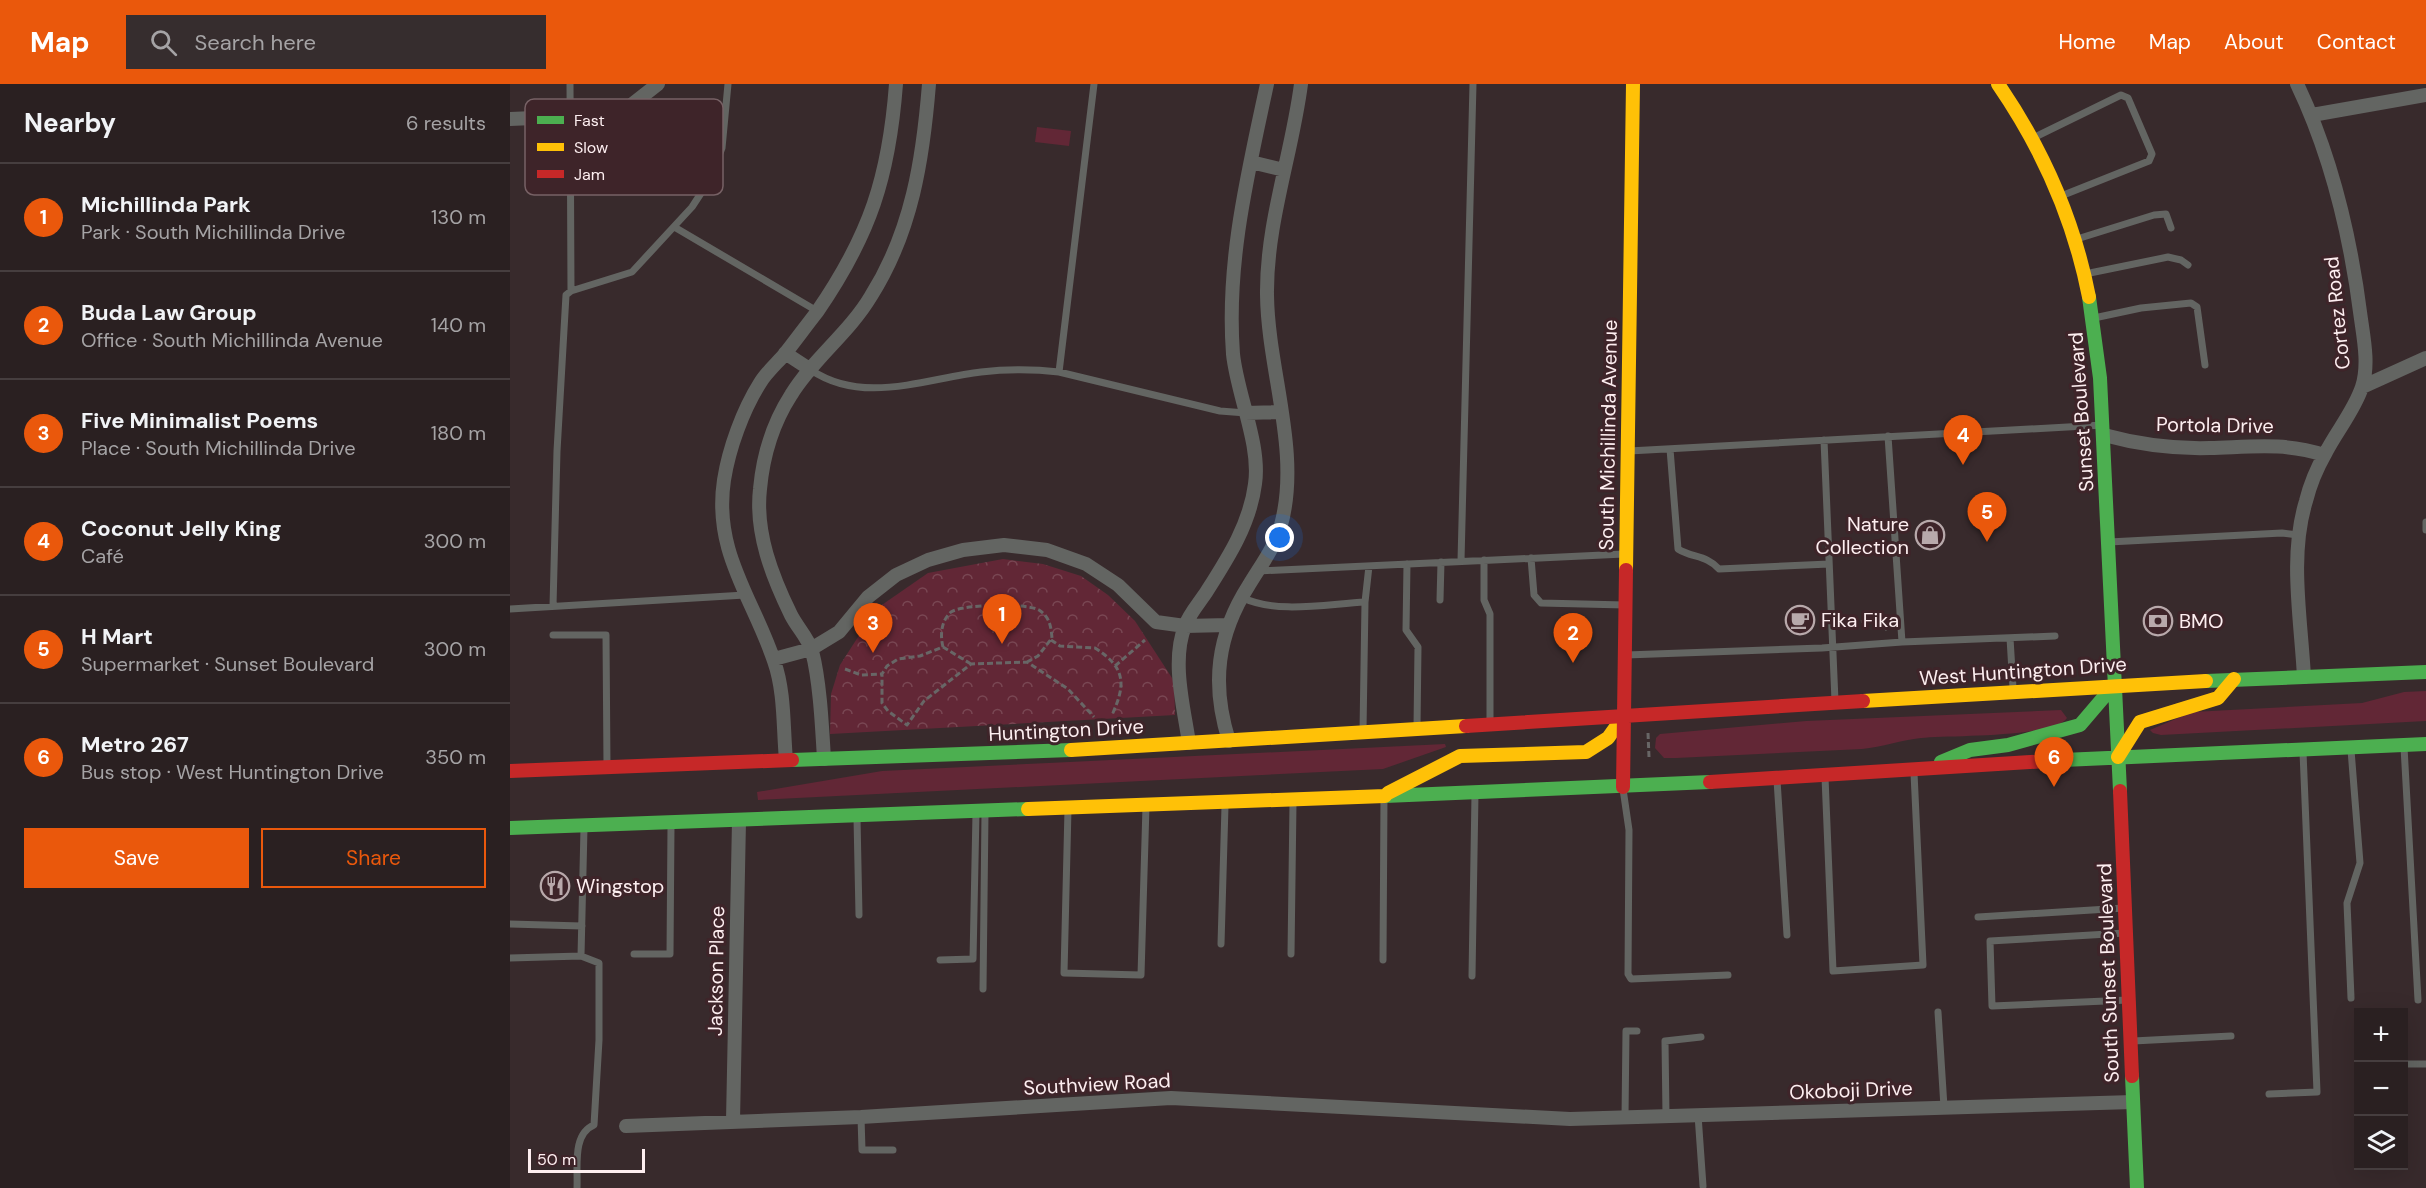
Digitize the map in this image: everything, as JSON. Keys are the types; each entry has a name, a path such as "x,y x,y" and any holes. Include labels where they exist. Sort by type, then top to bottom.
{"main road":[{"name":"South Michillinda Avenue","path":"1623,786 1633,84"},
{"name":"Sunset Boulevard","path":"1998,84 2032,139 2059,197 2085,274 2094,318 2104,430 2118,757"},
{"name":"West Huntington Drive","path":"1623,717 2115,684 2426,672"},
{"path":"2118,757 2140,722 2218,698 2234,680"},
{"path":"1920,769 1970,750 2008,745 2080,725 2115,684"},
{"path":"1384,794 1460,756 1586,752 1607,742 1623,717"},
{"name":"Huntington Drive","path":"510,771 1189,743 1623,717"},
{"path":"510,828 1623,786 2118,757 2426,744"},
{"name":"South Sunset Boulevard","path":"2118,757 2137,1188"}],"street":[{"path":"639,99 658,84"},
{"path":"786,760 782,702 774,659 731,564 724,535 724,481 737,434 760,382 817,311 871,217 885,170 896,84"},
{"path":"824,759 811,649 771,569 759,528 760,490 774,427 792,394 870,297 892,258 907,220 918,179 929,84"},
{"path":"1189,743 1179,658 1185,626 1233,550 1245,523 1256,483 1246,413 1233,356 1232,302 1238,223 1267,84"},
{"path":"1229,741 1220,711 1218,689 1220,657 1228,625 1280,529 1288,500 1289,469 1272,360 1267,292 1270,255 1301,84"},
{"name":"Cortez Road","path":"2297,84 2312,115 2342,215 2354,271 2365,364 2362,387 2324,455 2306,500 2298,535 2297,560 2304,676"},
{"path":"2312,115 2426,95"},
{"path":"510,119 525,119"},
{"path":"1251,162 1284,170"},
{"path":"785,353 811,370"},
{"path":"2362,387 2426,358"},
{"path":"1246,413 1280,412"},
{"name":"Portola Drive","path":"2104,430 2128,441 2208,448 2279,445 2324,455"},
{"path":"774,659 811,649 839,632 868,597 896,575 928,560 963,550 1004,545 1047,550 1086,564 1118,585 1156,622 1185,626 1228,625"},
{"name":"Jackson Place","path":"733,1121 739,821"},
{"name":"Southview Road","path":"626,1126 861,1117 1171,1098 1570,1119"},
{"name":"Okoboji Drive","path":"1570,1119 2133,1102"}],"lane":[{"path":"569,99 570,84"},
{"path":"723,139 729,84"},
{"path":"1059,372 1094,84"},
{"path":"1461,561 1473,84"},
{"path":"2032,139 2121,95 2128,98 2152,154 2149,162 2059,197"},
{"path":"569,195 571,291"},
{"path":"553,606 557,451 566,295 571,291 632,272 676,228 699,195"},
{"path":"2074,239 2154,215 2166,214 2171,228"},
{"path":"676,228 817,311"},
{"path":"2085,274 2168,258 2181,260 2188,265"},
{"path":"2094,318 2140,308 2191,303 2197,307 2205,365"},
{"path":"811,370 830,381 871,388 899,387 980,372 1031,369 1059,372 1220,411 1246,413"},
{"path":"1627,451 1888,436 2104,430"},
{"path":"1888,436 1902,642"},
{"path":"1824,440 1835,703"},
{"path":"1670,449 1678,549 1690,557 1702,557 1712,561 1719,569 1829,564"},
{"path":"2426,522 2426,530"},
{"path":"2109,542 2282,533 2298,535"},
{"path":"1258,571 1625,554"},
{"path":"1531,558 1534,595 1541,603 1624,605"},
{"path":"1484,560 1484,600 1490,614 1490,725"},
{"path":"1440,600 1441,562"},
{"path":"1407,564 1406,630 1418,647 1418,729"},
{"path":"1363,733 1365,602 1369,566"},
{"path":"510,609 745,595"},
{"path":"1243,598 1256,604 1274,606 1365,602"},
{"path":"553,636 606,635 607,768"},
{"path":"1624,655 2055,636"},
{"path":"2010,638 2013,691"},
{"path":"2404,745 2418,1000"},
{"path":"2350,998 2347,903 2360,863 2351,747"},
{"path":"2269,1094 2318,1092 2303,749"},
{"path":"1825,774 1833,970 1923,965 1920,769"},
{"path":"1777,777 1787,934"},
{"path":"1623,786 1629,830 1628,975 1631,979 1728,975"},
{"path":"1472,976 1475,791"},
{"path":"1383,960 1384,794"},
{"path":"1291,954 1293,797"},
{"path":"1221,944 1225,800"},
{"path":"1069,807 1064,973 1141,975 1146,803"},
{"path":"940,960 973,958 981,811"},
{"path":"981,811 983,989"},
{"path":"857,816 859,915"},
{"path":"634,954 670,954 671,823"},
{"path":"581,957 584,826"},
{"path":"1978,917 2124,908"},
{"path":"510,924 582,926"},
{"path":"2125,933 1990,941 1992,1006 2128,1000"},
{"path":"510,958 581,957 599,963 599,1040 594,1125 586,1128 579,1138 577,1188"},
{"path":"1938,1012 1944,1107"},
{"path":"1625,1117 1626,1031 1636,1031"},
{"path":"2130,1041 2231,1036"},
{"path":"1666,1116 1665,1041 1701,1037"},
{"path":"2408,1064 2426,1064"},
{"path":"1698,1115 1703,1186"},
{"path":"861,1117 861,1150 893,1150"}],"path":[{"path":"1027,605 1040,611 1050,623 1051,640 1038,656 1027,662 971,664 943,646 940,637 942,625 952,612 970,608 1027,605"},
{"path":"1843,623 1879,620 1887,630"},
{"path":"1051,640 1059,646 1095,648 1115,666 1123,684 1112,715"},
{"path":"1115,666 1145,640"},
{"path":"943,646 920,656 898,659 887,666 882,674 882,703 888,711 907,725 924,701 971,664"},
{"path":"1027,662 1068,689 1094,717"},
{"path":"845,669 861,675 882,674"},
{"path":"1648,733 1649,757"}],"green space":[{"path":"1037,127 1071,131 1069,146 1035,142"},
{"path":"1003,559 1043,564 1081,576 1108,595 1135,621 1174,681 1175,715 830,734 831,694 840,665 876,609 928,573"},
{"path":"2426,691 2426,721 2161,735 2150,730 2192,712 2362,703 2404,692"},
{"path":"2061,710 2067,718 2043,729 2000,734 1921,738 1862,749 1664,758 1655,748 1656,738 1660,734 1806,721"},
{"path":"1445,744 1446,747 1383,769 758,800 757,792 882,771"}],"traffic: fast":[{"path":"2089,297 2100,378 2120,791"},
{"path":"2206,681 2426,672"},
{"path":"1941,762 1970,750 2008,745 2080,725 2115,684"},
{"path":"2063,760 2426,744"},
{"path":"792,760 1071,750"},
{"path":"1385,796 1710,782"},
{"path":"510,828 1028,809"},
{"path":"2132,1076 2137,1188"}],"traffic: slow":[{"path":"1626,570 1633,84"},
{"path":"1998,84 2029,133 2054,186 2075,240 2089,297"},
{"path":"2118,757 2140,722 2218,698 2234,679"},
{"path":"1863,701 2206,681"},
{"path":"1388,793 1460,756 1586,752 1608,738 1623,717"},
{"path":"1071,750 1466,726"},
{"path":"1028,809 1385,796"}],"traffic: jam":[{"path":"1623,787 1626,570"},
{"path":"1466,726 1863,701"},
{"path":"510,771 792,760"},
{"path":"1710,782 2063,760"},
{"path":"2120,791 2132,1076"}],"place":[{"name":"Coconut Jelly King","path":"1963,465"},
{"name":"Nature Collection","path":"1930,535"},
{"name":"H Mart","path":"1987,542"},
{"name":"Fika Fika","path":"1800,620"},
{"name":"BMO","path":"2158,621"},
{"name":"Michillinda Park","path":"1002,644"},
{"name":"Five Minimalist Poems","path":"873,653"},
{"name":"Buda Law Group","path":"1573,663"},
{"name":"Metro 267","path":"2054,787"},
{"name":"Wingstop","path":"555,886"}]}
